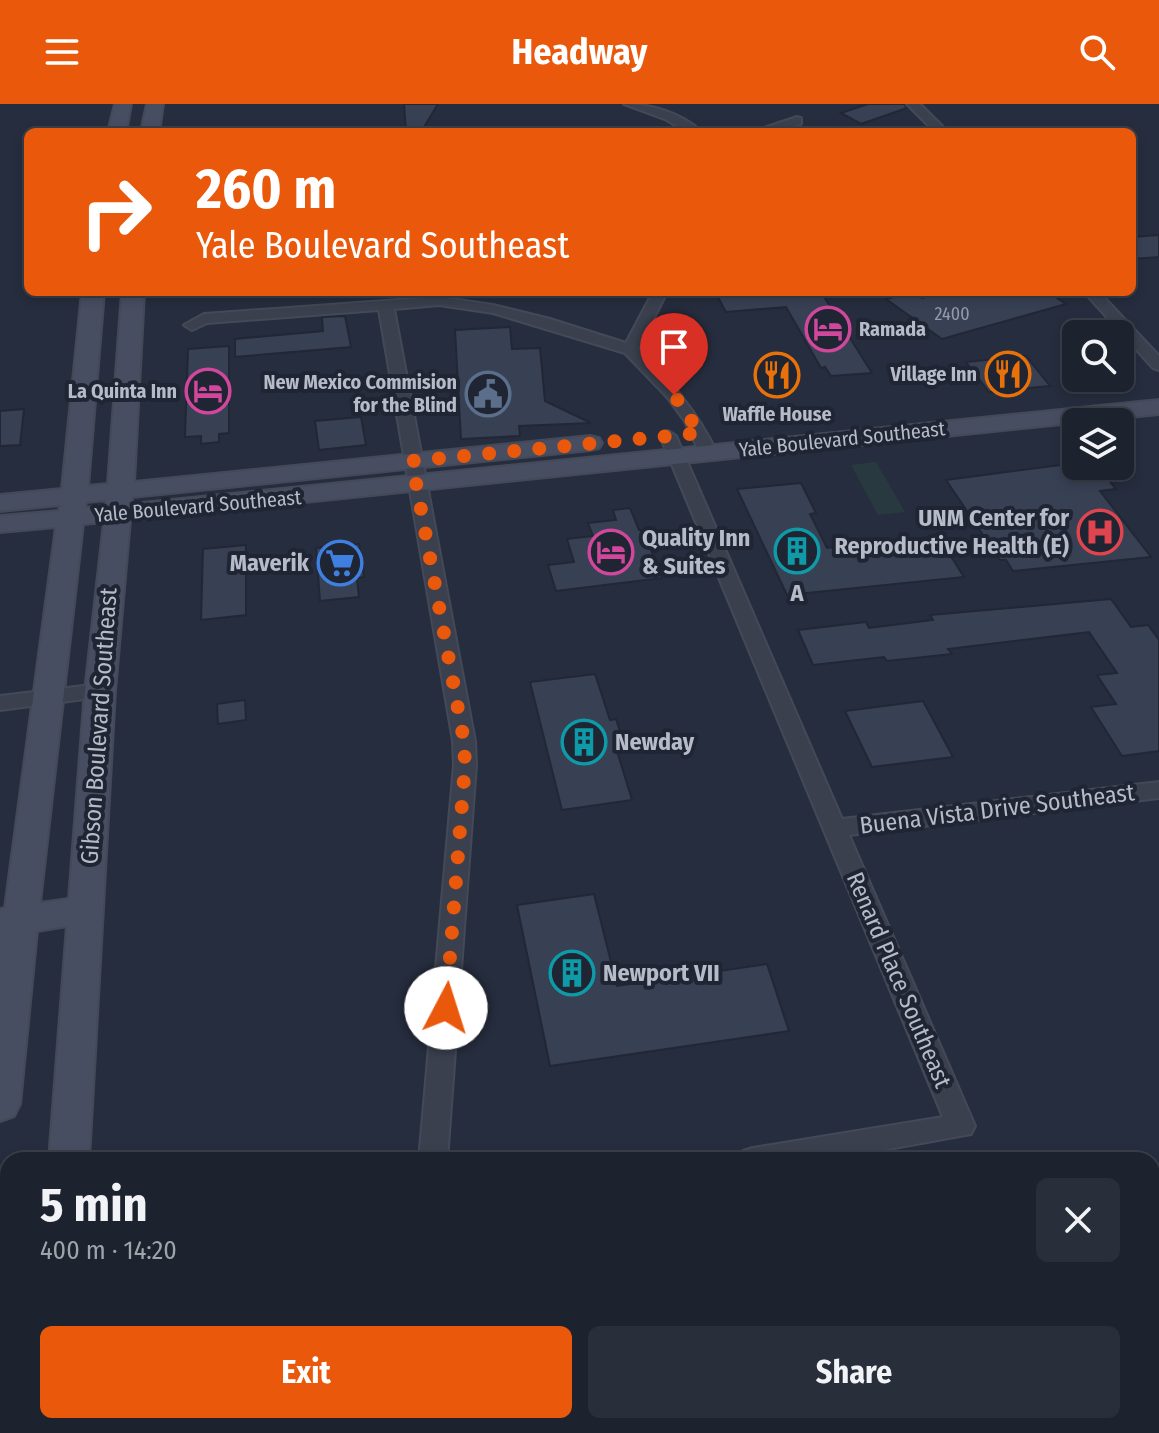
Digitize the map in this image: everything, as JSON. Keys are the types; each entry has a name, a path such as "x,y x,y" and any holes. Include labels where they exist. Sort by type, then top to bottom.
{"main road":[{"path":"118,128 123,104"},
{"path":"151,128 155,104"},
{"name":"Gibson Boulevard Southeast","path":"0,1104 11,921 72,506 93,296"},
{"name":"Gibson Boulevard Southeast","path":"70,1152 100,691 119,502 133,296"},
{"name":"Yale Boulevard Southeast","path":"704,443 1159,388"},
{"name":"Yale Boulevard Southeast","path":"0,503 72,506 704,443 1159,407"},
{"name":"Yale Boulevard Southeast","path":"0,524 72,506"},
{"path":"11,921 86,910"}],"street":[{"path":"630,104 669,116 689,128"},
{"path":"913,104 938,128"},
{"path":"772,128 797,121"},
{"path":"630,350 658,296"},
{"path":"1095,296 1159,365"},
{"path":"192,325 204,319 386,305 440,297 545,322 630,350 674,395 704,443"},
{"path":"386,305 414,473 461,713 465,765 434,1152"},
{"name":"Renard Place Southeast","path":"672,446 961,1126 802,1152"},
{"path":"0,703 100,691"},
{"name":"Buena Vista Drive Southeast","path":"834,828 1159,790"}],"shaded area":[{"path":"876,462 905,512 878,515 851,465"}],"building":[{"path":"404,104 438,104 423,128 406,128"},
{"path":"868,104 904,104 907,108 861,124 841,113"},
{"path":"1159,235 1159,257 1136,259 1136,237"},
{"path":"717,296 824,296 872,373 831,376 825,367 821,368 786,307 726,312"},
{"path":"898,296 1054,296 1066,304 942,339 886,299"},
{"name":"La Quinta Inn","path":"345,316 351,347 235,357 235,339 323,331 322,317"},
{"name":"New Mexico Commision for the Blind","path":"510,327 512,349 540,348 545,401 591,423 519,426 520,436 461,439 455,330"},
{"name":"La Quinta Inn","path":"229,346 229,433 219,434 219,442 201,444 201,436 185,437 188,349"},
{"name":"Village Inn","path":"1026,356 1050,386 989,392 966,362"},
{"path":"24,409 20,445 0,446 0,411"},
{"path":"361,417 366,445 319,450 315,421"},
{"path":"1062,465 1062,480 1109,480 1116,489 1100,491 1151,557 1013,571 1006,560 1000,560 946,480"},
{"path":"801,483 816,513 810,514 827,548 938,536 964,577 787,595 737,489"},
{"name":"Quality Inn & Suites","path":"630,508 639,530 643,530 662,578 556,591 548,565 574,562 567,539 593,536 588,523 616,520 613,510"},
{"name":"Maverik","path":"359,544 364,577 357,578 359,597 320,601 316,548"},
{"name":"Maverik","path":"246,545 246,615 201,620 203,549"},
{"path":"1111,599 1131,627 1148,625 1159,640 1159,751 1122,756 1091,707 1116,704 1097,675 1117,673 1089,632 948,649 952,654 813,665 798,630 866,622 869,628 933,620 930,615"},
{"name":"Newday","path":"595,674 610,720 616,719 626,750 617,751 632,800 562,810 530,682"},
{"path":"245,700 246,720 218,724 217,704"},
{"path":"923,701 953,757 872,767 845,711"},
{"name":"Newport VII","path":"594,894 617,986 767,964 789,1031 550,1066 517,905"}],"place":[{"name":"Ramada","path":"828,329"},
{"name":"Village Inn","path":"1008,374"},
{"name":"Waffle House","path":"777,375"},
{"name":"La Quinta Inn","path":"208,391"},
{"name":"New Mexico Commision for the Blind","path":"488,394"},
{"name":"UNM Center for Reproductive Health (E)","path":"1100,532"},
{"name":"A","path":"797,551"},
{"name":"Quality Inn & Suites","path":"611,552"},
{"name":"Maverik","path":"340,563"},
{"name":"Newday","path":"584,742"},
{"name":"Newport VII","path":"572,973"}],"route":[{"path":"446,1008 465,765 464,741 412,461 700,433 674,395"}]}
